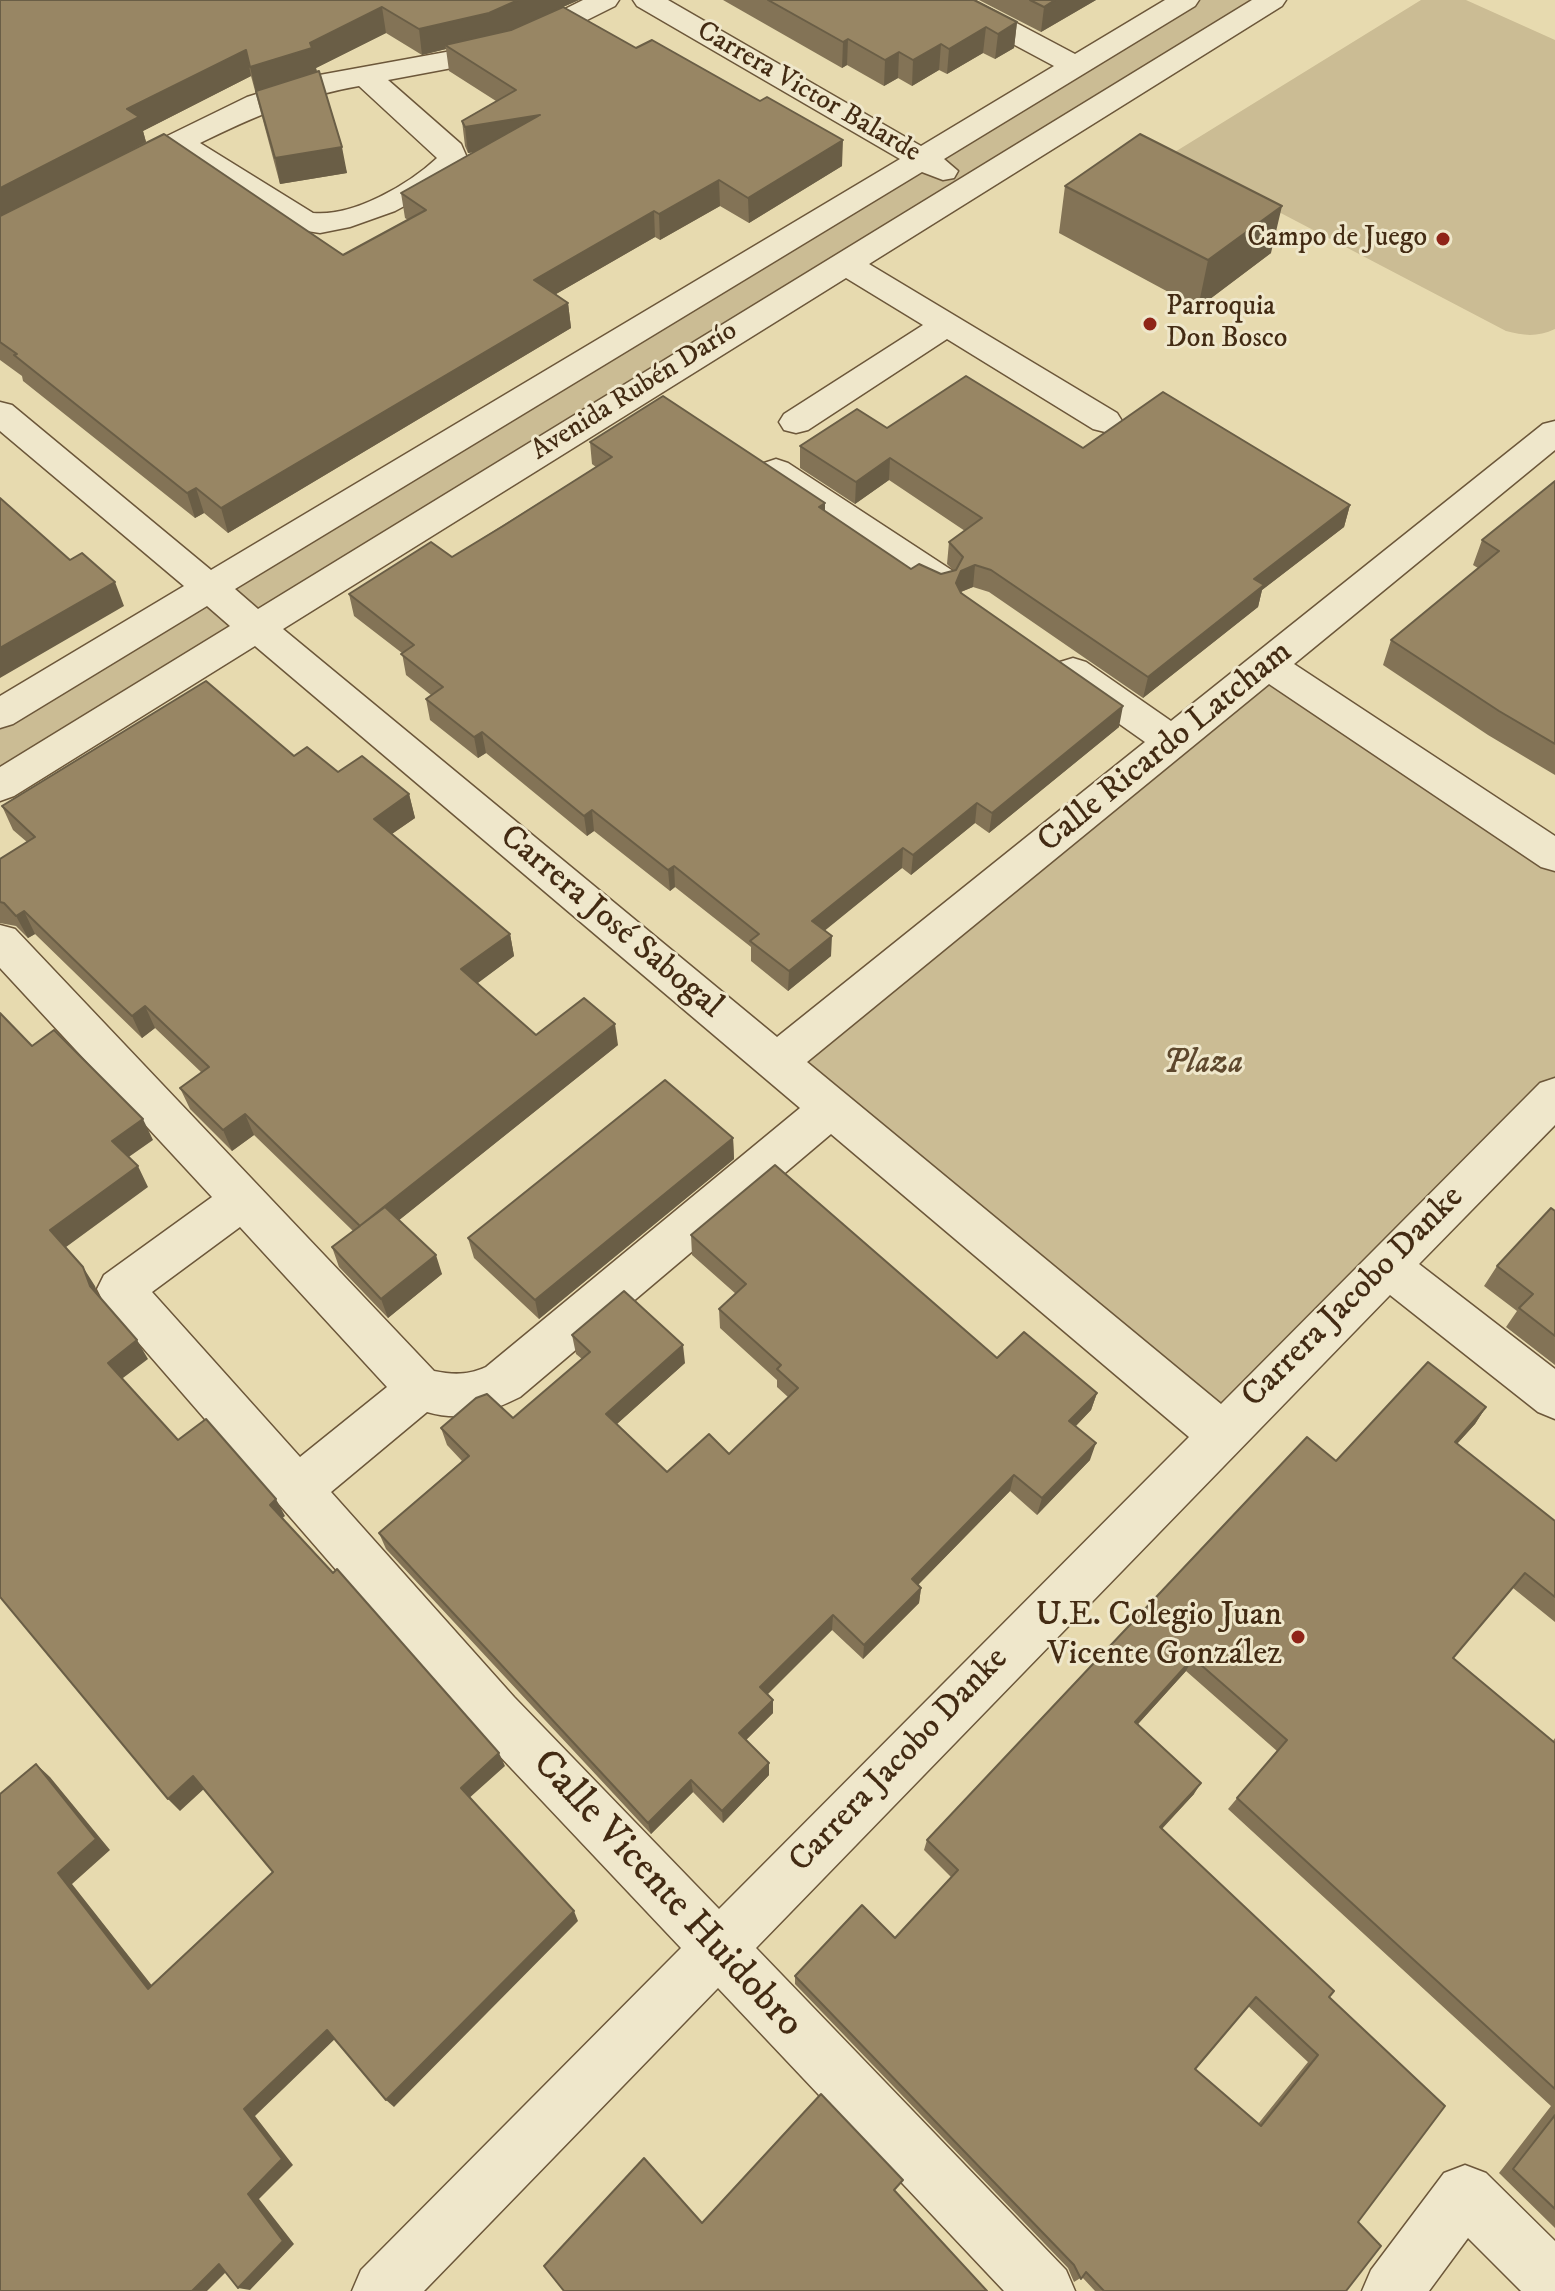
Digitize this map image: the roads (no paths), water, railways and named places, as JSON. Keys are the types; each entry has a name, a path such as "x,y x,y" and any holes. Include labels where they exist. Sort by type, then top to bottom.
{"street":[{"path":"103,180 224,117 269,99 314,85 433,65 503,47 605,0"},
{"name":"Carrera Victor Balarde","path":"647,0 969,186"},
{"path":"952,0 1075,66"},
{"name":"Avenida Rubén Darío","path":"0,714 1185,0"},
{"name":"Avenida Rubén Darío","path":"0,786 256,627 658,394 845,263 1272,0"},
{"path":"177,142 305,222 323,224 345,219 403,193 453,160 450,150 366,76"},
{"path":"845,263 1105,421"},
{"path":"796,422 946,325"},
{"name":"Carrera José Sabogal","path":"0,413 1220,1433"},
{"name":"Calle Ricardo Latcham","path":"776,1062 1555,432"},
{"path":"751,455 940,580"},
{"path":"1049,655 1173,742"},
{"path":"1268,665 1555,856"},
{"path":"0,941 420,1389 455,1399 470,1398 503,1382 831,1108"},
{"name":"Carrera Jacobo Danke","path":"382,2291 1220,1433 1555,1096"},
{"name":"Calle Vicente Huidobro","path":"244,1199 120,1289 496,1715 1045,2291"},
{"path":"1387,1266 1555,1397"},
{"path":"297,1490 420,1389"},
{"path":"1392,2291 1465,2194 1555,2283"}],"place":[{"name":"Campo de Juego","path":"1443,239"},
{"name":"Parroquia Don Bosco","path":"1150,324"},
{"name":"U.E. Colegio Juan Vicente González","path":"1298,1637"}],"park label":[{"name":"Plaza","path":"1203,1065"}]}
